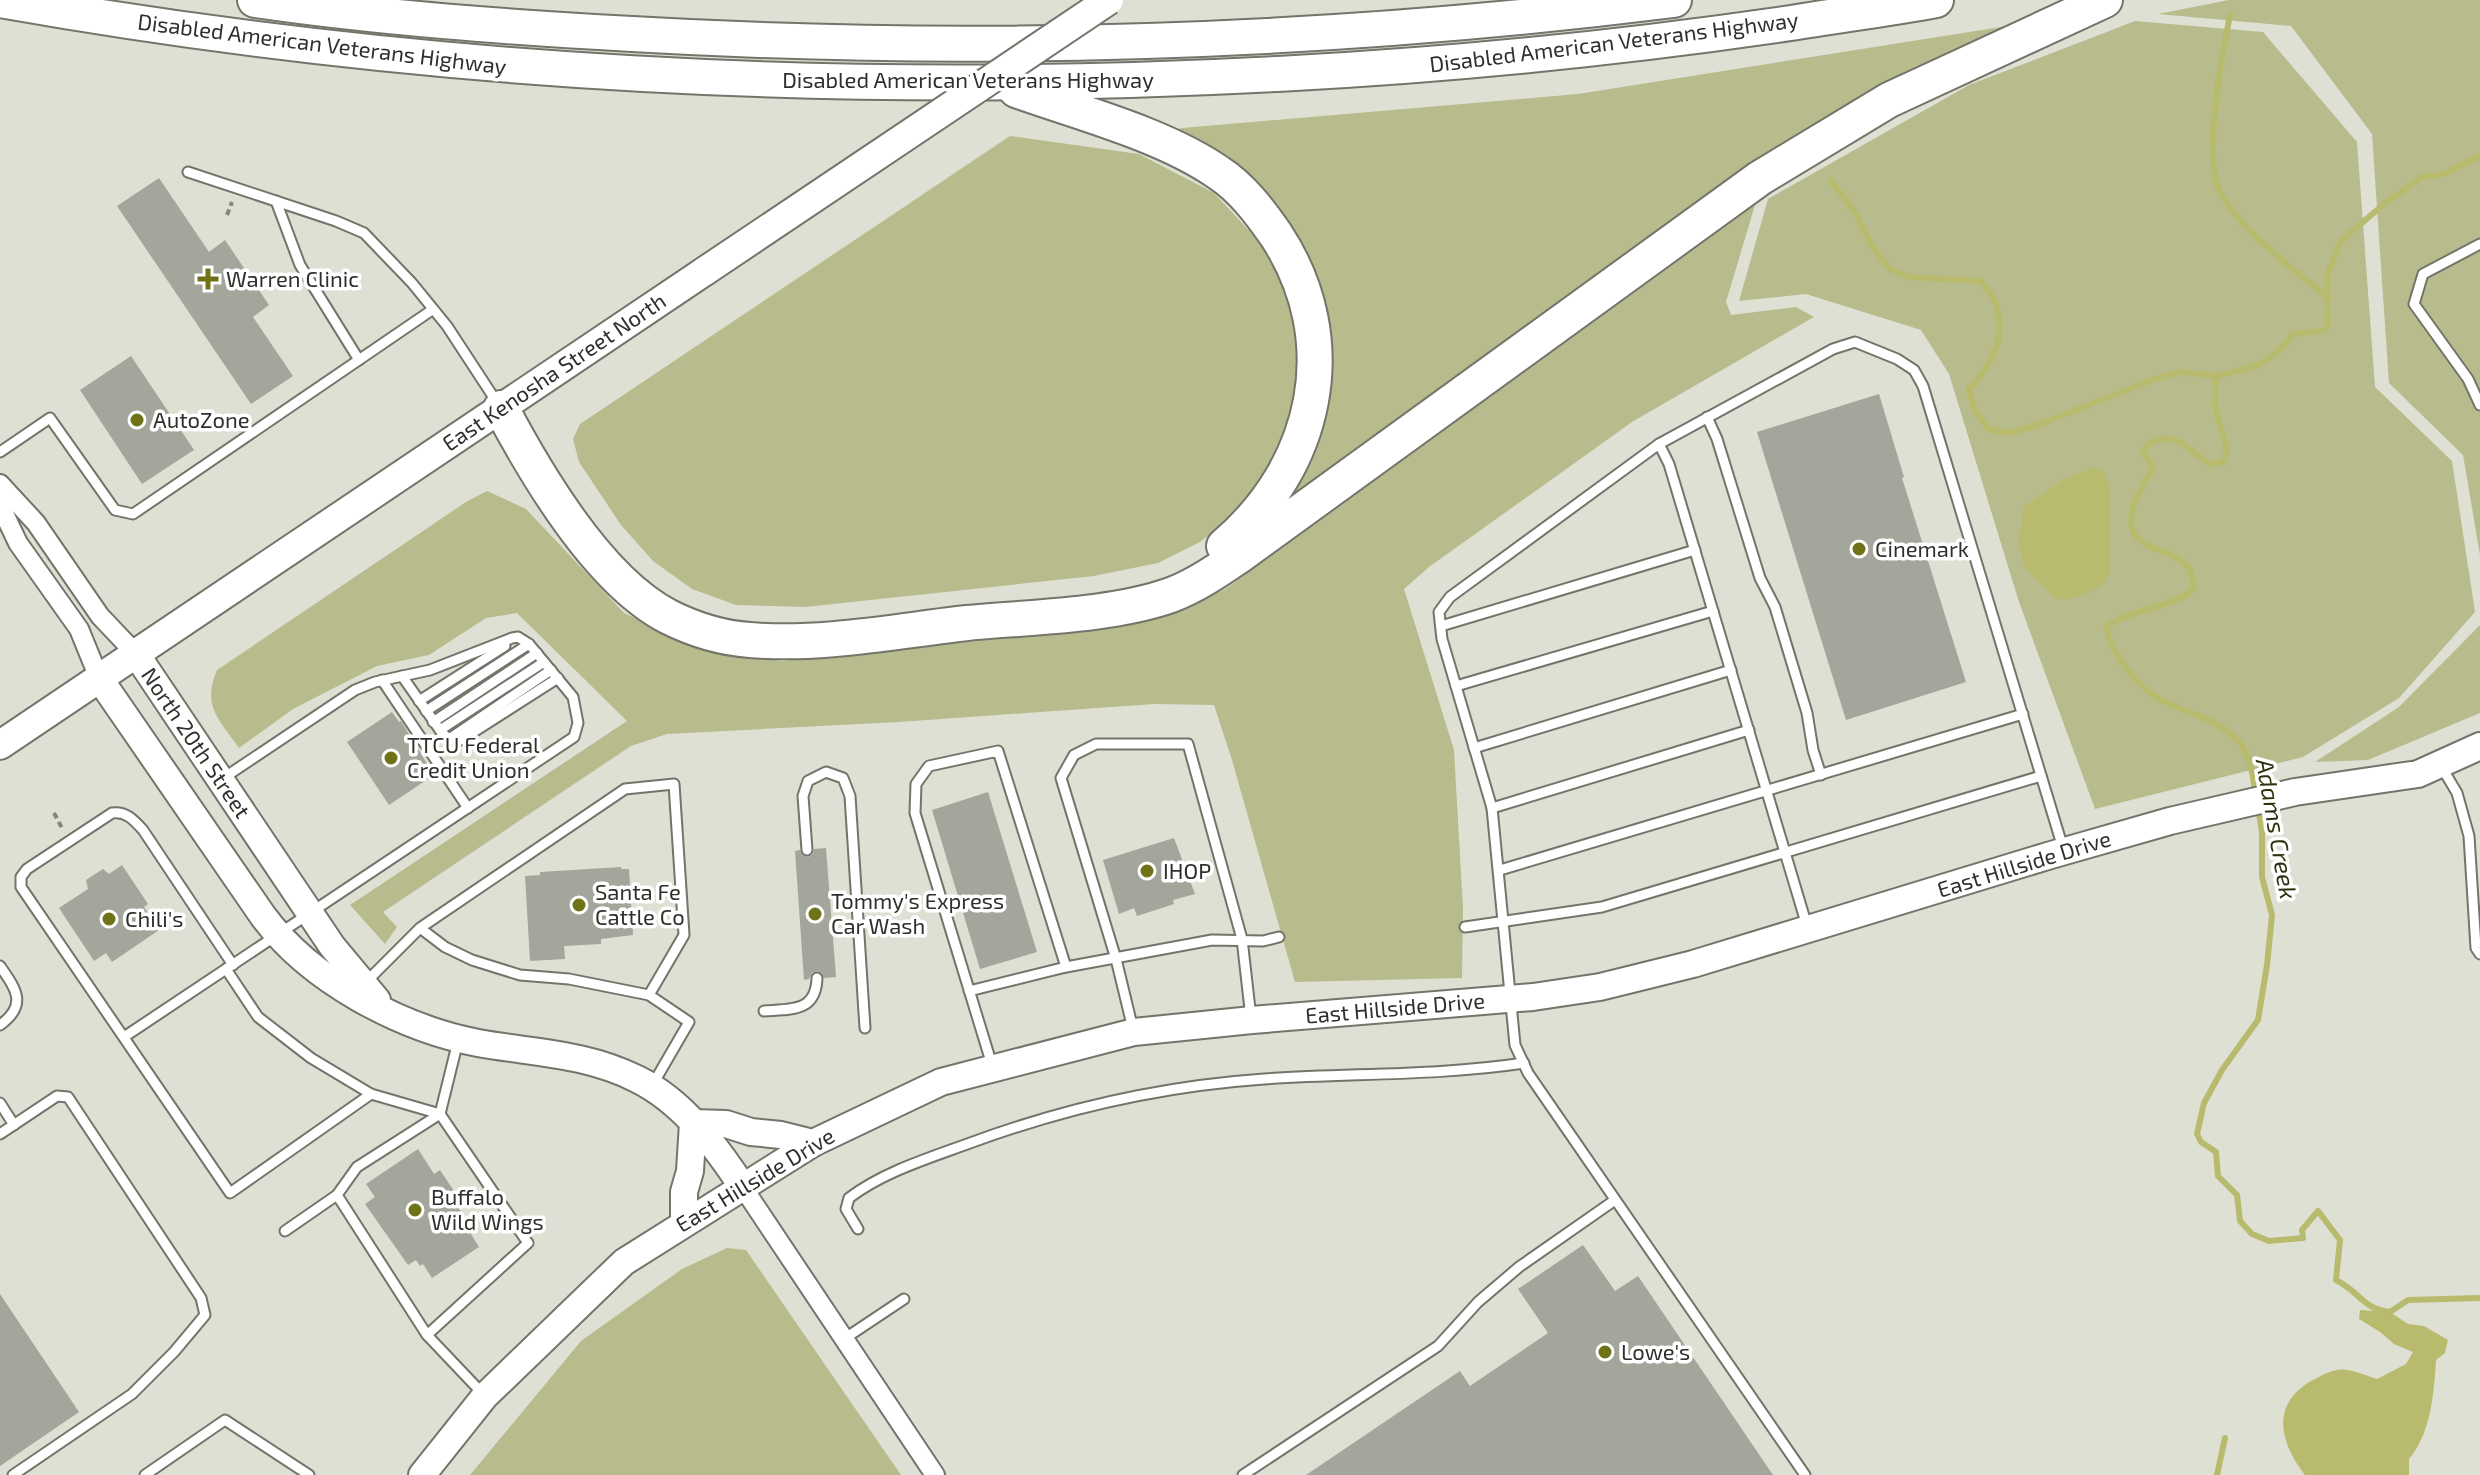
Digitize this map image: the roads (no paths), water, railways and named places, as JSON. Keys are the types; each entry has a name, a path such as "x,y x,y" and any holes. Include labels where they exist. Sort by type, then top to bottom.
{"highway":[{"name":"Disabled American Veterans Highway","path":"0,0 250,38 504,66 717,79 996,83 1167,80 1486,59 1726,32 1936,0"},
{"name":"Disabled American Veterans Highway","path":"255,0 507,27 723,39 994,43 1214,39 1354,31 1563,14 1674,0"},
{"path":"501,408 525,453 585,541 623,585 667,616 720,637 788,642 1091,611 1170,595 1205,579 1239,556 1695,223 1811,145 1889,100 2105,0"},
{"path":"501,408 541,442 598,532 637,576 660,592 719,620 764,625 798,623 1107,593 1159,580 1196,564 1241,531 1260,510 1289,467 1299,445 1313,392 1315,362 1313,333 1301,283 1290,259 1264,219 1221,174 1162,143 996,83"}],"main road":[{"name":"East Kenosha Street North","path":"0,745 1109,0"}],"street":[{"name":"North 20th Street","path":"0,484 36,523 100,616 136,654 332,946 384,1009"},
{"name":"North 20th Street","path":"0,505 18,543 79,629 99,678 277,936 301,959 384,1009 425,1027 459,1038 567,1055 624,1074 651,1088 693,1123 720,1153 742,1186"},
{"name":"East Hillside Drive","path":"422,1475 485,1396 624,1262 813,1143 941,1082 1134,1032 1509,999 1600,987 1693,964 2064,851 2220,809 2295,792 2396,779 2441,766 2480,746"},
{"path":"684,1223 684,1192 690,1171 693,1123 726,1124 751,1132 813,1143"},
{"path":"742,1186 935,1475"}],"lane":[{"path":"188,172 364,233 412,283 447,326 501,408"},
{"path":"276,201 300,265 359,360"},
{"path":"2480,244 2423,274 2414,304 2468,379 2480,405"},
{"path":"0,452 50,418 115,510 133,514 432,310"},
{"path":"1805,1475 1615,1200 1515,1045 1492,808 1442,639 1439,612 1450,597 1659,444 1833,349 1855,342 1897,359 1914,370 1923,386 2064,851"},
{"path":"1707,417 1717,439 1760,578 1775,607 1807,713 1821,775"},
{"path":"1659,444 1669,464 1808,929"},
{"path":"1441,626 1695,550"},
{"path":"1456,686 1713,611"},
{"path":"124,1037 577,734 575,701 529,644 518,637"},
{"path":"221,780 355,690 382,680 430,670 518,637"},
{"path":"419,701 518,637"},
{"path":"426,711 529,644"},
{"path":"437,726 537,653"},
{"path":"402,676 449,739 466,739 551,670"},
{"path":"437,726 551,670"},
{"path":"1474,748 1731,670"},
{"path":"382,680 468,808"},
{"path":"1500,870 2023,714"},
{"path":"1492,808 1749,730"},
{"path":"1134,1032 1116,959 1061,778 1074,755 1096,744 1188,744 1242,939 1252,1020"},
{"path":"993,1069 915,813 916,784 929,766 998,751 1066,967"},
{"path":"2441,766 2457,793 2469,836 2476,948 2480,954"},
{"path":"807,850 803,796 808,781 826,772 843,778 850,796 865,1028"},
{"path":"1465,927 1602,907 2041,776"},
{"path":"364,984 420,928 625,789 674,784 684,935 649,995"},
{"path":"371,1094 230,1193 21,887 21,877 27,869 112,813 120,812 131,818 143,830 258,1017 311,1058 371,1094 440,1114 528,1243 427,1335"},
{"path":"420,928 458,954 520,975 569,979 649,995 689,1022 651,1088"},
{"path":"969,991 1066,967 1212,940 1263,941 1279,937"},
{"path":"0,966 18,1000 13,1016 0,1025"},
{"path":"764,1011 807,1005 817,994 817,978"},
{"path":"285,1231 337,1195 357,1167 440,1114 459,1038"},
{"path":"858,1229 846,1209 849,1198 880,1179 1025,1123 1089,1105 1167,1089 1262,1079 1448,1072 1524,1063"},
{"path":"0,1134 57,1096 68,1097 201,1298 205,1315 132,1394 13,1475"},
{"path":"0,1103 14,1125"},
{"path":"337,1195 427,1335 485,1396"},
{"path":"1243,1475 1438,1346 1478,1302 1519,1267 1615,1200"},
{"path":"844,1339 904,1299"},
{"path":"145,1475 225,1420 309,1475"}],"waterway":[{"path":"2230,15 2215,108 2213,159 2216,180 2222,196 2244,224 2271,251 2328,298"},
{"path":"2216,376 2260,364 2277,353 2293,334 2324,331 2328,324 2327,275 2341,241 2423,176 2441,175 2480,156"},
{"name":"Adams Creek","path":"1831,180 1890,269 1908,277 1981,281 1991,295 2000,323 1999,337 1988,364 1969,389 1974,409 1988,429 2008,433 2032,427 2155,379 2182,372 2216,376 2215,407 2227,449 2223,462 2209,464 2177,441 2161,439 2152,442 2142,450 2153,467 2133,507 2131,525 2146,545 2183,562 2191,573 2193,590 2106,627 2119,659 2143,687 2161,700 2214,723 2233,736 2247,756 2255,792"},
{"name":"Adams Creek","path":"2258,807 2262,832 2262,877 2272,915 2258,1020 2222,1070 2204,1103 2197,1134 2201,1142 2216,1152 2218,1176 2237,1195 2240,1221 2252,1234 2269,1241 2303,1238 2302,1230 2318,1211 2340,1240 2336,1280 2367,1304 2390,1312 2408,1300 2480,1298"},
{"path":"2217,1475 2225,1438"}],"place":[{"name":"Warren Clinic","path":"208,279"},
{"name":"AutoZone","path":"137,420"},
{"name":"Cinemark","path":"1859,549"},
{"name":"TTCU Federal Credit Union","path":"391,758"},
{"name":"IHOP","path":"1147,871"},
{"name":"Santa Fe Cattle Co","path":"579,905"},
{"name":"Tommy's Express Car Wash","path":"815,914"},
{"name":"Chili's","path":"109,919"},
{"name":"Buffalo Wild Wings","path":"415,1210"},
{"name":"Lowe's","path":"1605,1352"}]}
